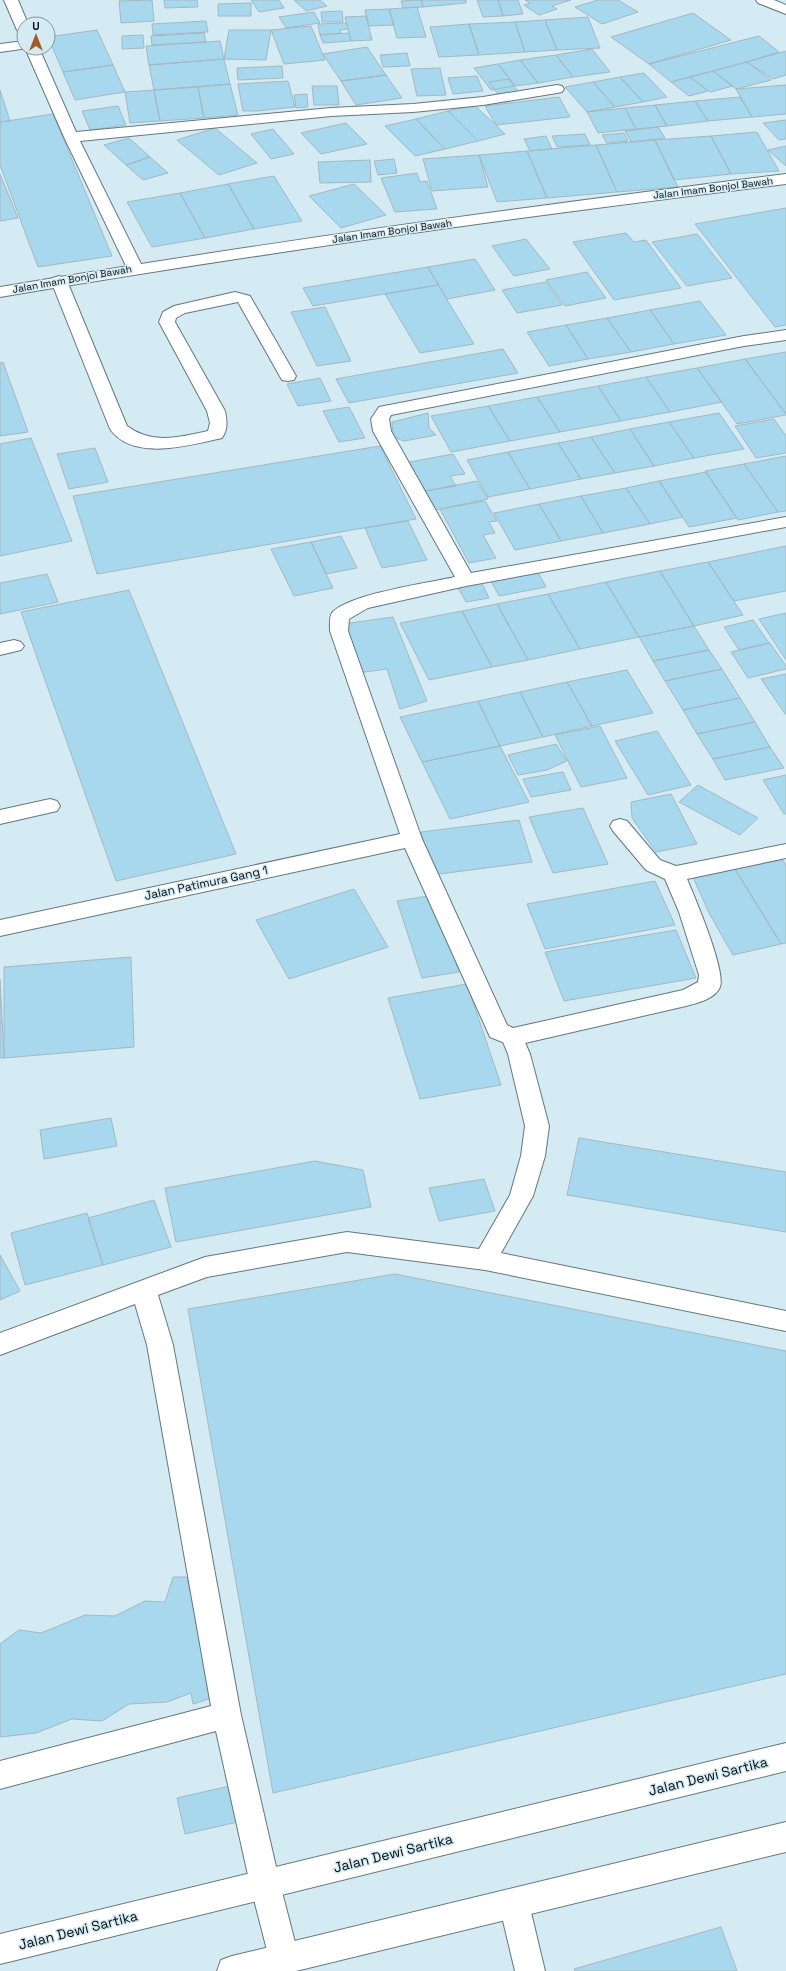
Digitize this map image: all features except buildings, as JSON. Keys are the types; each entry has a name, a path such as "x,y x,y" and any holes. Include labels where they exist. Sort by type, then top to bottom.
{"street":[{"path":"11,0 18,16"},
{"path":"763,0 786,10"},
{"path":"0,48 16,46"},
{"path":"36,56 71,137 135,268"},
{"path":"71,137 331,112 483,101 557,88"},
{"name":"Jalan Imam Bonjol Bawah","path":"0,292 135,268 536,210 786,179"},
{"path":"59,281 119,429 127,436 167,445 216,434 219,423 216,411 167,322 169,315 180,309 235,297 244,299 288,376"},
{"path":"466,580 382,431 380,420 385,411 786,335"},
{"path":"485,1260 521,1196 533,1156 537,1126 515,1045 498,1031 412,839 339,631 340,616 362,603 466,580 786,522"},
{"path":"0,817 50,806"},
{"path":"620,826 653,865 674,874 786,851"},
{"name":"Jalan Patimura Gang 1","path":"0,928 412,839"},
{"path":"515,1045 686,998 700,993 709,986 710,975 694,926 674,874"},
{"path":"0,1344 205,1267 347,1242 485,1260 786,1321"},
{"path":"144,1291 160,1345 228,1715 265,1884 284,1958"},
{"path":"0,1775 228,1715"},
{"name":"Jalan Dewi Sartika","path":"0,1949 786,1757"},
{"path":"232,1971 786,1837"},
{"path":"514,1904 530,1971"}]}
